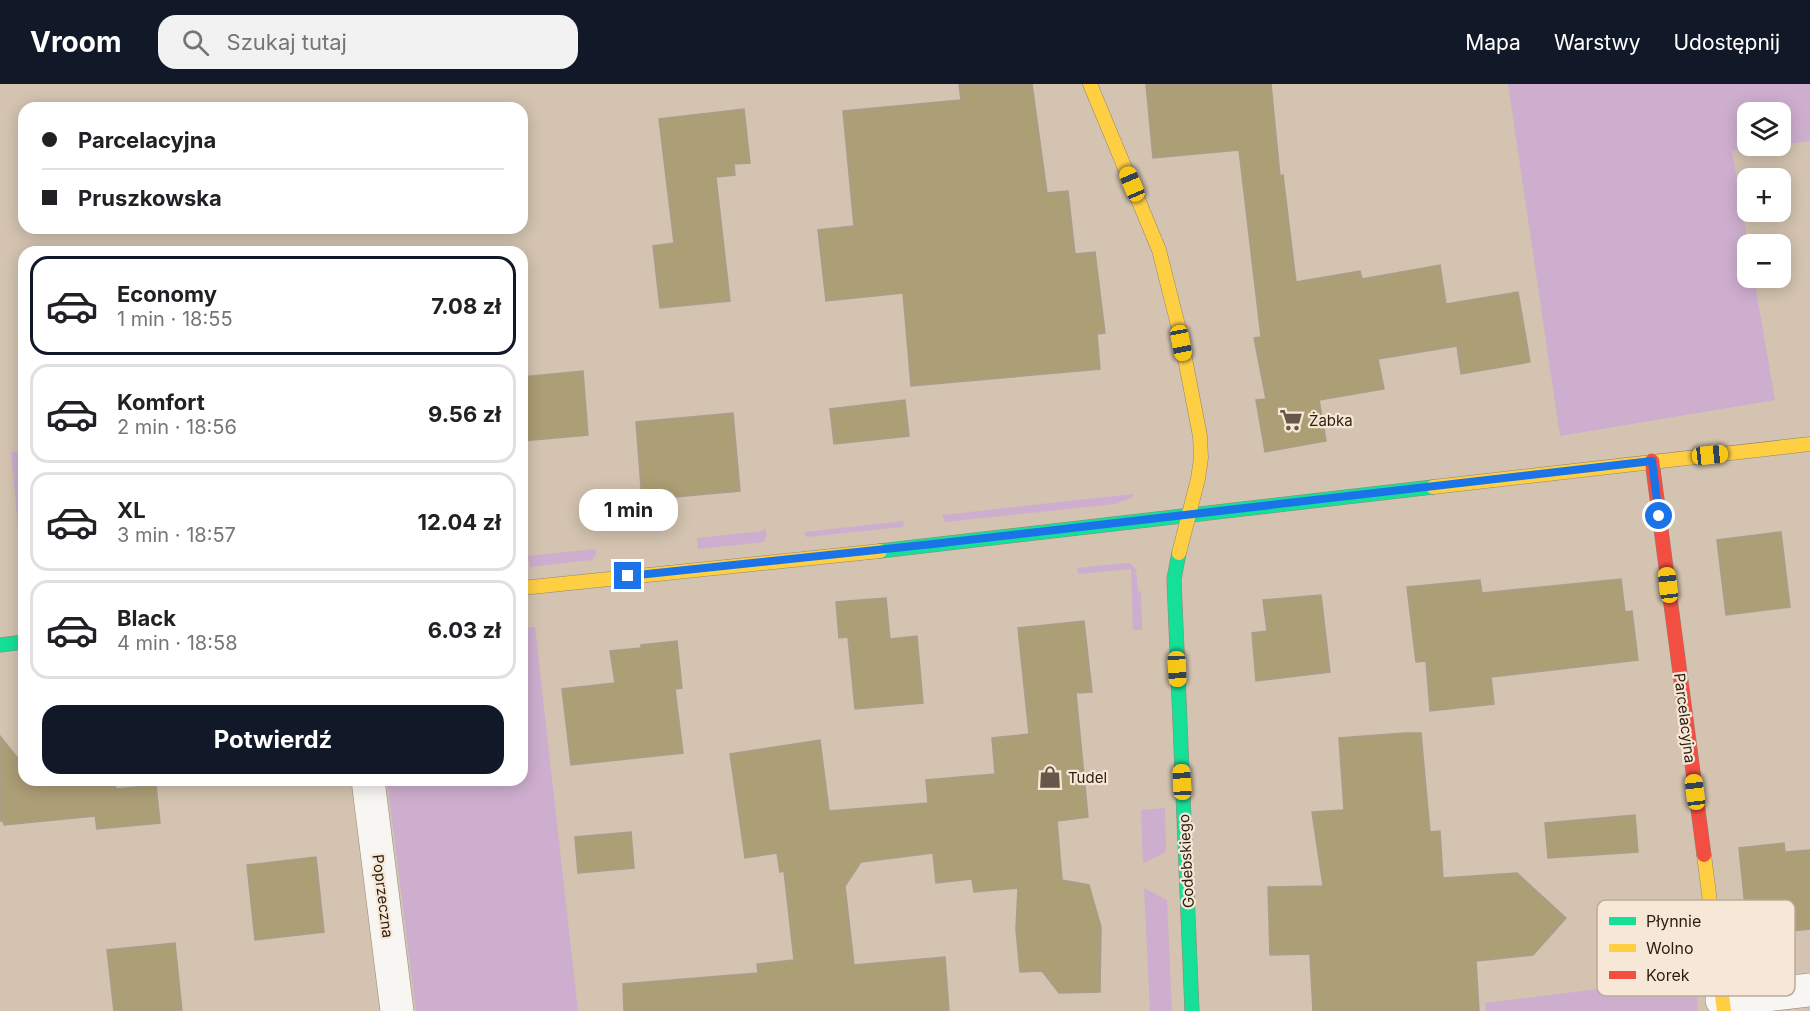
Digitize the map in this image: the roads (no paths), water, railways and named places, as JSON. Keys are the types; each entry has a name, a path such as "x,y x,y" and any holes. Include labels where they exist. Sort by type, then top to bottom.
{"street":[{"name":"Godebskiego","path":"1090,84 1159,250 1180,333 1201,448 1198,479 1175,570 1174,602 1192,1011"},
{"path":"528,587 933,544 1810,444"},
{"name":"Parcelacyjna","path":"1652,461 1709,900"},
{"path":"0,645 18,643"},
{"name":"Poprzeczna","path":"369,786 397,1011"},
{"path":"1795,993 1810,990"},
{"path":"1723,1005 1775,996"}],"place":[{"name":"Żabka","path":"1291,420"},
{"name":"Tudel","path":"1050,777"}]}
